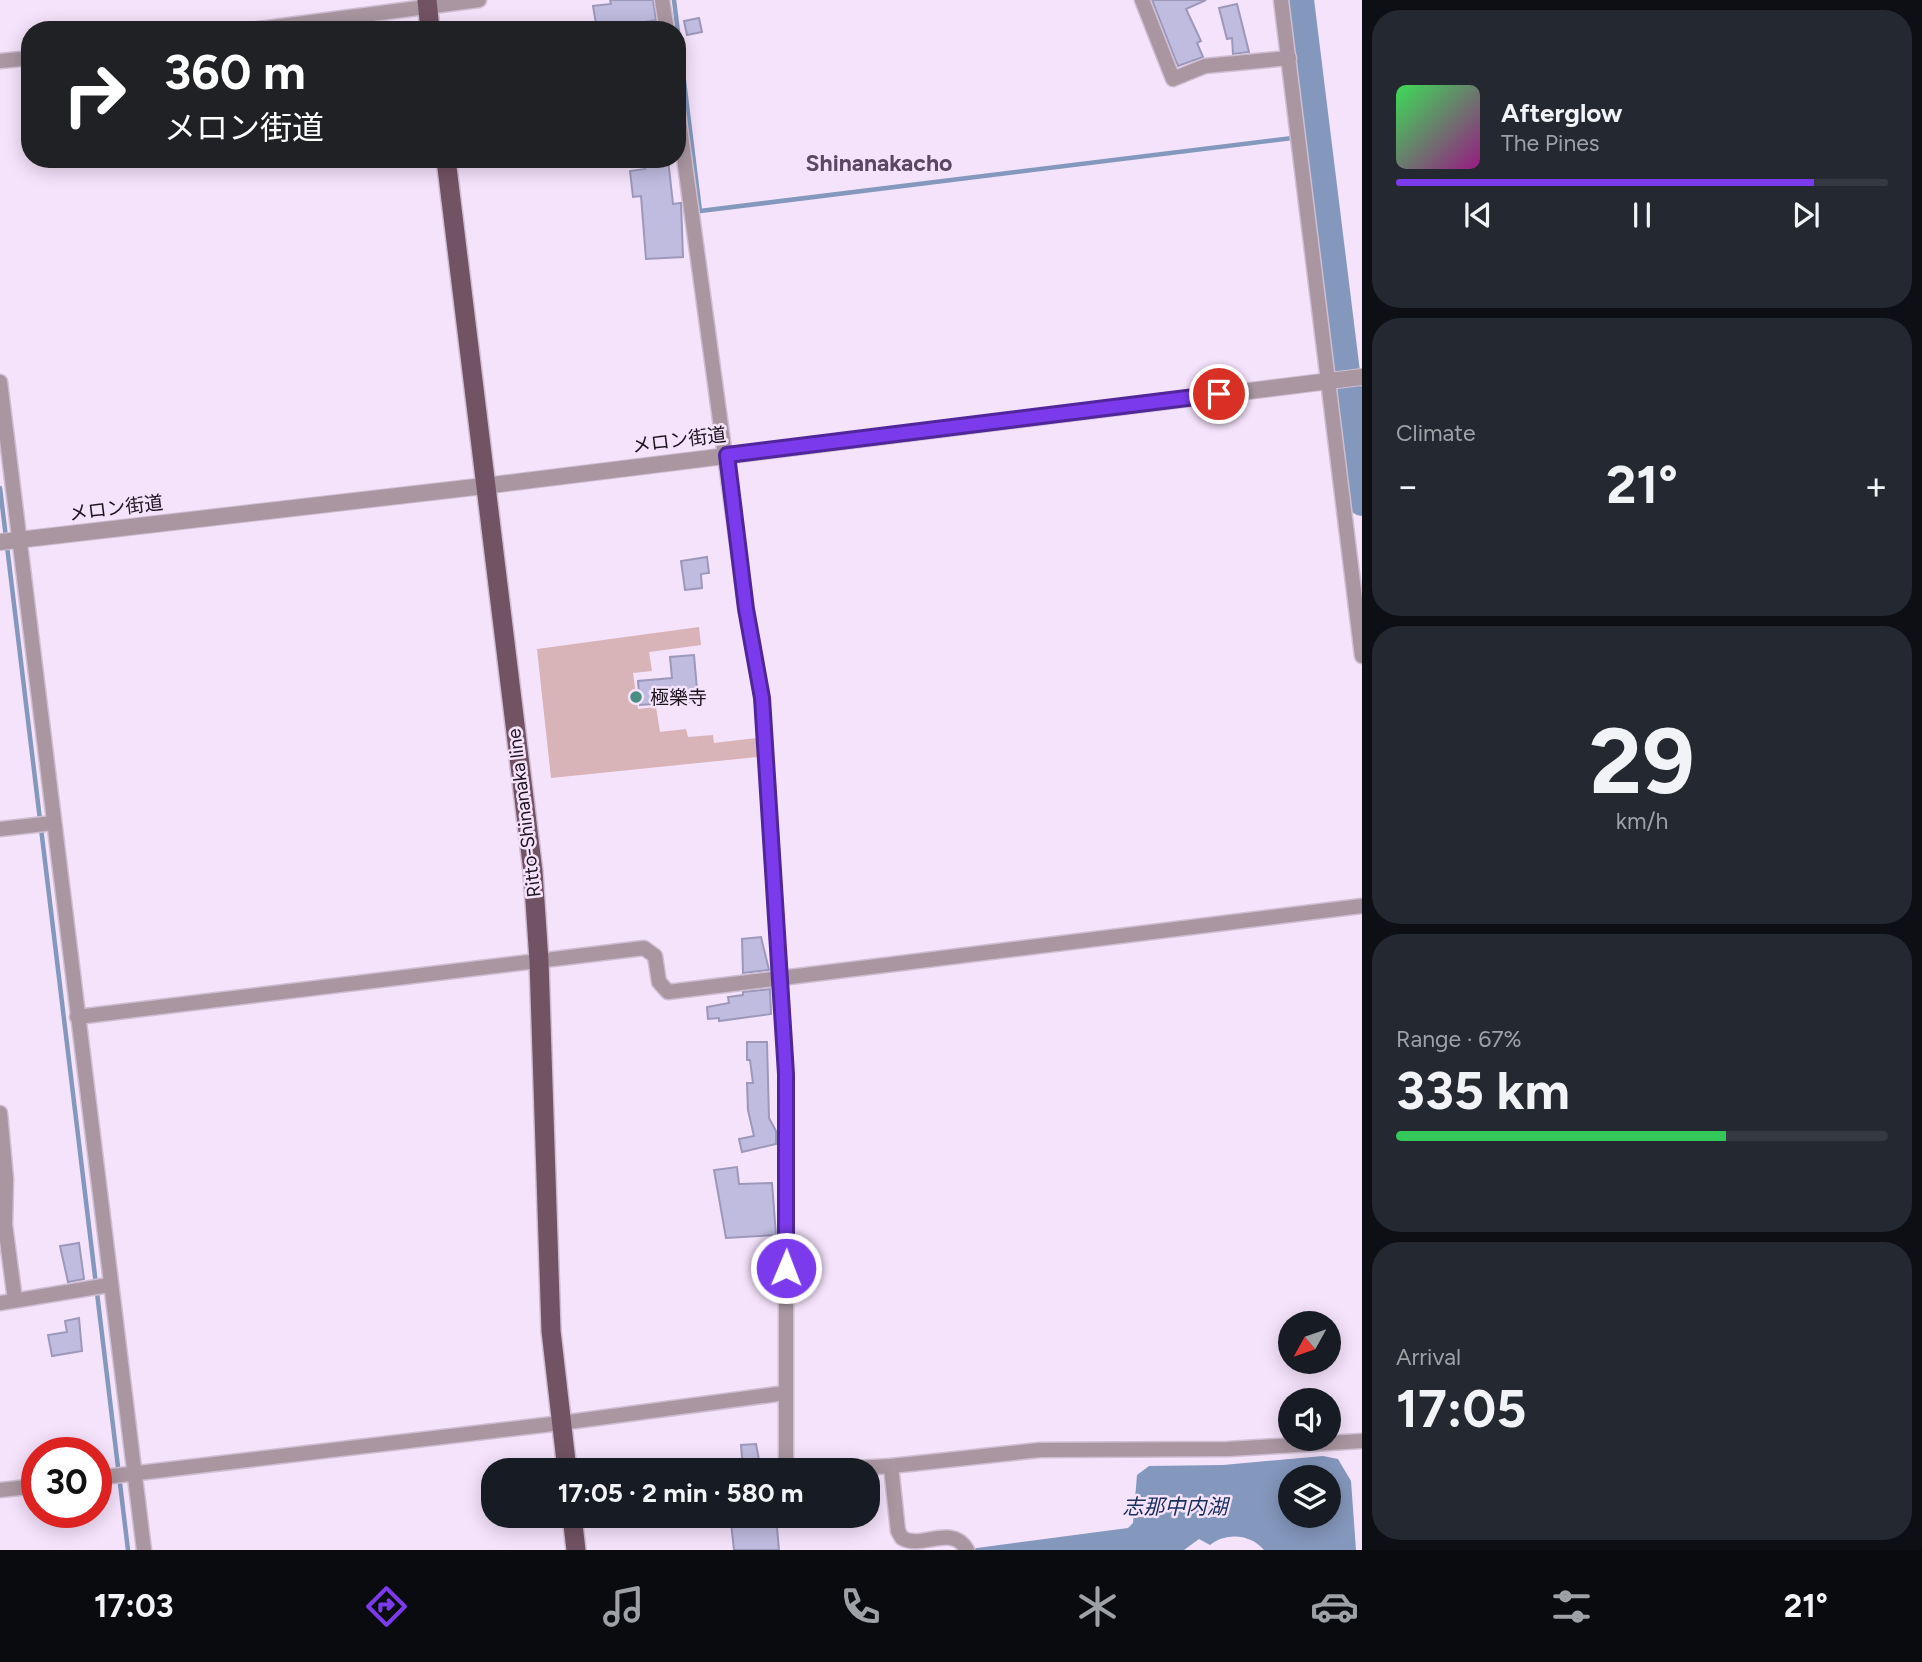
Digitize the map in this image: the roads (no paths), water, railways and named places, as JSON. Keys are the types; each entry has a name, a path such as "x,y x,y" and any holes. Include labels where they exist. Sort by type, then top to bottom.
{"main road":[{"name":"Ritto-Shinanaka line","path":"447,168 533,872 539,961 546,1242 551,1331 565,1458"},
{"path":"573,1528 576,1550"}],"street":[{"path":"311,21 427,4 479,0"},
{"path":"663,0 666,21"},
{"path":"1142,0 1173,79 1205,66 1289,58"},
{"path":"1282,0 1332,380 1362,656"},
{"path":"0,61 21,59"},
{"path":"686,168 746,609 762,698 781,978 787,1169 786,1458"},
{"name":"メロン街道","path":"10,541 484,486 1361,377"},
{"path":"0,382 10,541 43,824 77,1017 100,1286 144,1550"},
{"path":"0,829 43,824"},
{"path":"77,1017 644,948 656,956 659,982 668,992 1362,906"},
{"path":"0,1113 6,1179 5,1224 15,1300"},
{"path":"0,1303 100,1286"},
{"path":"112,1476 561,1423 785,1393"},
{"path":"880,1467 1040,1450 1228,1449 1362,1441"},
{"path":"891,1466 898,1531 902,1538 917,1542 948,1537 958,1539 967,1550"},
{"path":"0,1490 21,1488"}],"water":[{"name":"志那中内湖","path":"1323,1456 1338,1459 1351,1481 1356,1550 1264,1550 1245,1538 1231,1537 1210,1545 1199,1539 1184,1550 962,1550 1128,1528 1133,1523 1137,1475 1149,1466 1223,1465"}],"waterway":[{"path":"674,0 677,21"},
{"path":"1300,0 1362,502"},
{"path":"686,97 700,211 1317,135"},
{"path":"0,488 128,1550"}],"place":[{"name":"極樂寺","path":"636,697"}],"district":[{"name":"Shinanakacho","path":"879,163"}]}
